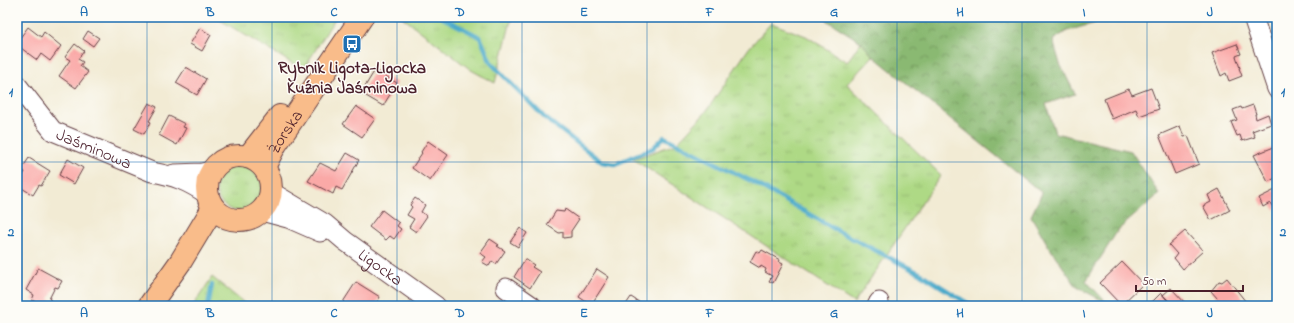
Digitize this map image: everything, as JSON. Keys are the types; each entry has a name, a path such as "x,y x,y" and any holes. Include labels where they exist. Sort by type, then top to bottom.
{"main road":[{"name":"Żorska","path":"256,162 346,17"},
{"name":"Żorska","path":"256,162 276,144 362,17"},
{"path":"236,155 256,162 269,176 266,202 247,219 236,220 216,207 207,182 211,171 219,162 230,156 236,155"},
{"path":"149,306 216,207"},
{"path":"162,306 181,279 216,207"}],"street":[{"path":"1253,17 1277,89"},
{"name":"Jaśminowa","path":"17,85 53,131 152,172 168,174 202,173 211,171"},
{"name":"Jaśminowa","path":"168,174 187,181 216,207"},
{"name":"Ligocka","path":"266,202 325,224 345,241 436,306"},
{"path":"506,288 532,306"}],"green space":[{"path":"215,17 336,17 303,70"},
{"path":"402,17 512,17 495,83 471,70"},
{"path":"826,17 1100,17 1095,23 1067,31 1053,40 1060,64 1075,94 1046,104 1055,133 1131,151 1159,194 1118,230 1086,281 1107,303 1077,287 1049,247 1031,216 1042,193 873,56 861,42 828,21"},
{"path":"771,23 806,36 847,62 861,42 873,56 847,84 941,175 854,303 633,159 676,144 705,113 749,48"},
{"path":"239,165 252,169 258,175 262,188 258,201 252,207 239,211 226,207 220,201 216,188 220,175 226,169"},
{"path":"212,277 248,306 193,306"}],"building":[{"path":"28,27 41,37 44,32 61,46 50,61 41,54 37,60 17,45 17,42"},
{"path":"200,28 211,35 202,51 190,44"},
{"path":"88,31 99,38 93,46 83,39"},
{"path":"75,44 84,51 78,59 83,62 80,66 88,72 76,88 59,76 70,60 65,57"},
{"path":"1237,44 1241,54 1236,56 1242,76 1229,81 1226,73 1221,76 1212,53"},
{"path":"186,67 206,79 197,95 176,83"},
{"path":"375,70 397,83 383,106 361,93"},
{"path":"1151,88 1159,109 1139,116 1136,109 1112,119 1104,99 1129,89 1132,95"},
{"path":"149,103 157,107 144,134 134,129"},
{"path":"1253,105 1256,119 1268,114 1271,124 1252,131 1255,137 1242,141 1240,135 1237,136 1231,122 1237,120 1233,110 1241,107 1242,109"},
{"path":"356,106 375,119 362,137 343,124"},
{"path":"169,116 185,124 183,127 186,128 177,145 159,135"},
{"path":"1180,126 1184,137 1188,136 1199,164 1175,174 1159,135"},
{"path":"428,141 448,155 430,181 412,168"},
{"path":"1274,147 1277,153 1277,177 1268,182 1254,155"},
{"path":"347,153 359,160 342,190 336,187 333,194 308,181 320,163 336,171"},
{"path":"29,158 50,171 41,186 39,185 33,195 17,185 25,172 21,170"},
{"path":"68,159 83,168 74,184 59,175"},
{"path":"1219,189 1230,210 1211,220 1203,206 1211,202 1208,195"},
{"path":"1277,189 1277,209 1275,210 1270,203 1263,207 1259,198"},
{"path":"415,198 425,205 421,212 427,216 416,232 409,227 414,219 407,215 412,207 410,205"},
{"path":"565,209 579,219 571,231 571,237 563,238 563,232 559,233 547,225 556,211 564,212"},
{"path":"382,210 399,223 397,226 401,229 394,239 390,236 386,240 369,227"},
{"path":"520,228 527,233 518,247 510,242"},
{"path":"1185,231 1203,251 1183,269 1174,258 1177,254 1169,245"},
{"path":"490,239 505,251 496,264 492,261 489,266 482,262 486,257 480,253"},
{"path":"762,250 780,260 779,262 783,264 773,283 769,281 772,276 765,272 766,269 761,266 760,268 750,262 756,251 760,253"},
{"path":"525,259 534,265 532,267 540,272 530,288 514,277"},
{"path":"1122,262 1143,284 1121,305 1100,283"},
{"path":"38,268 62,281 58,288 55,287 49,299 51,300 48,306 43,306 32,300 34,295 26,290"},
{"path":"597,269 609,277 591,305 579,297"},
{"path":"1227,278 1246,302 1241,306 1224,306 1211,291 1219,281 1222,282"},
{"path":"356,282 380,297 375,306 349,306 343,302"},
{"path":"1171,288 1187,305 1186,306 1174,306 1163,295"},
{"path":"1161,293 1172,306 1147,306 1154,300"},
{"path":"631,297 642,304 641,306 625,306"}],"waterway":[{"path":"441,17 480,37 491,63 545,118 602,162 615,164 653,148 664,137 753,182 840,232 921,274 972,306"},
{"path":"208,306 212,285"}],"place":[{"name":"Rybnik Ligota-Ligocka Kuźnia Jaśminowa","path":"352,44"}]}
